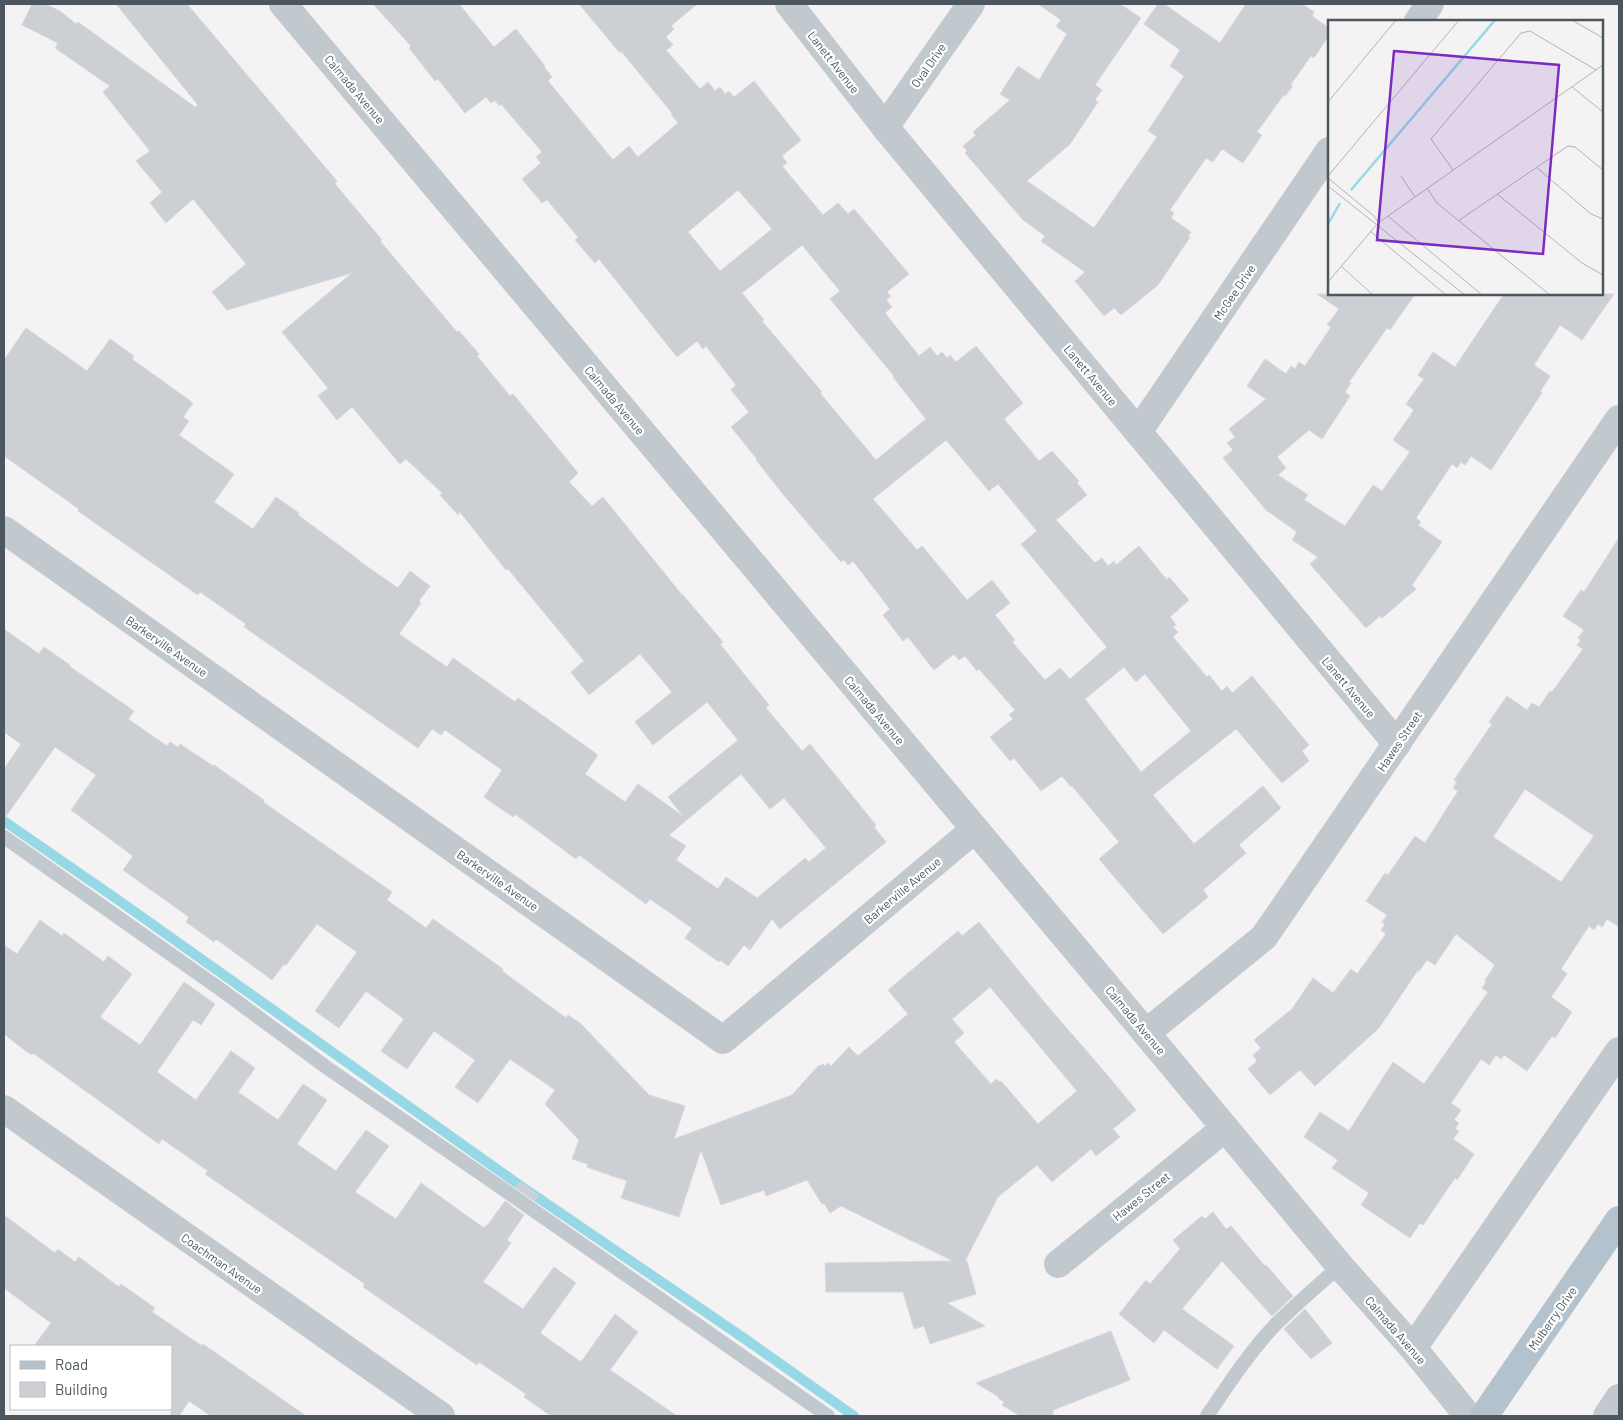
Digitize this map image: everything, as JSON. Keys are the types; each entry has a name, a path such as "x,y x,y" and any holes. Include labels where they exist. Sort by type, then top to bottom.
{"main road":[{"name":"Mulberry Drive","path":"1484,1416 1619,1220"}],"street":[{"name":"Calmada Avenue","path":"283,4 1340,1266 1413,1348 1468,1416"},
{"name":"Lanett Avenue","path":"789,4 885,126 1396,744"},
{"name":"Oval Drive","path":"885,126 971,4"},
{"path":"1419,20 1430,4"},
{"name":"McGee Drive","path":"1138,432 1328,152"},
{"name":"Hawes Street","path":"1146,1033 1264,937 1619,419"},
{"name":"Barkerville Avenue","path":"4,530 723,1040 975,829"},
{"path":"1413,1348 1619,1051"},
{"name":"Coachman Avenue","path":"4,1109 440,1416"},
{"name":"Hawes Street","path":"1058,1264 1225,1128"},
{"path":"1607,1416 1619,1398"}],"lane":[{"path":"4,837 220,988 326,1067 828,1416"},
{"path":"1207,1416 1248,1358 1273,1328 1301,1300 1340,1266"}],"building":[{"path":"32,4 45,4 60,11 195,107 198,105 116,4 187,4 337,181 335,184 382,240 380,241 457,332 459,331 479,354 477,356 510,396 513,394 578,473 569,482 592,506 603,497 682,595 723,642 720,644 769,705 766,708 802,751 810,744 876,825 874,827 886,842 780,929 772,919 750,950 744,945 728,966 720,960 719,962 685,938 692,928 650,899 646,904 579,855 576,859 515,814 513,817 484,797 502,770 445,730 441,735 432,729 418,748 244,627 246,624 200,592 198,595 78,511 79,509 4,456 4,360 26,328 87,371 110,339 134,356 132,359 193,403 183,417 189,421 179,435 234,474 214,502 253,529 276,497 359,561 398,588 410,571 430,586 419,601 421,603 399,634 447,667 453,658 515,702 518,698 598,755 585,774 625,802 638,784 683,816 668,797 738,740 707,702 653,745 635,722 672,692 640,654 589,695 571,672 584,661 508,569 506,570 460,512 458,515 440,495 442,493 406,459 400,464 352,407 337,420 318,396 328,388 282,332 352,273 227,310 212,292 246,264 193,199 166,223 150,203 162,192 136,161 150,151 103,92 110,86 55,48 58,43 22,25","holes":["741,774 770,809 784,798 826,848 809,862 805,858 757,898 726,877 718,889 676,860 686,846 669,835"]},
{"path":"373,4 459,4 494,47 516,29 552,77 548,81 613,160 629,146 638,157 678,123 672,113 621,51 620,53 579,4 697,4 671,26 674,29 666,37 673,45 666,50 700,89 708,82 715,91 720,87 725,94 729,91 734,97 754,81 801,140 782,156 787,163 782,166 823,215 838,203 848,214 854,209 909,274 887,292 891,296 886,300 892,307 885,313 919,356 930,347 937,356 942,352 947,358 950,355 956,362 976,346 1023,403 1004,419 1039,461 1052,451 1079,481 1077,483 1087,495 1056,520 1095,563 1102,558 1108,566 1114,561 1116,565 1139,546 1167,580 1169,577 1189,600 1170,617 1176,625 1173,627 1178,632 1173,637 1207,677 1209,675 1222,691 1227,686 1232,693 1252,676 1309,745 1302,751 1309,761 1282,783 1236,729 1153,795 1194,844 1263,786 1281,808 1239,845 1246,853 1203,890 1208,897 1163,934 1099,859 1119,842 1072,786 1062,776 1041,791 1014,758 1010,761 990,737 1013,719 1009,715 1015,710 965,656 959,660 954,654 934,670 908,637 903,641 883,615 890,609 853,561 848,565 844,560 841,562 782,493 731,427 749,412 731,390 736,385 706,346 703,349 697,341 677,357 599,259 595,263 575,240 578,237 547,200 542,203 522,179 541,163 536,157 542,152 501,104 499,106 495,100 491,103 486,97 465,113 438,79 435,81 409,48 411,46","holes":["738,190 772,229 720,271 688,232","802,245 840,291 830,299 894,376 926,419 876,460 762,321 764,320 742,293","946,440 989,491 998,484 1037,531 1021,544 1107,647 1070,679 1060,668 1045,680 1012,642 1015,640 995,615 1010,603 992,580 967,600 922,546 917,550 873,499","1124,667 1136,682 1145,674 1191,731 1141,772 1085,699"]},
{"path":"1038,4 1120,4 1141,18 1095,85 1102,90 1095,100 1098,102 1070,144 1027,181 1094,228 1157,137 1148,131 1184,76 1170,66 1180,50 1144,24 1158,4 1164,4 1220,43 1246,4 1302,4 1314,12 1312,16 1328,27 1328,37 1314,58 1311,56 1291,84 1292,87 1283,96 1257,132 1262,135 1243,163 1222,149 1213,162 1206,158 1170,210 1174,213 1171,218 1191,232 1188,236 1190,237 1158,285 1121,315 1114,308 1104,316 1075,281 1085,272 1041,241 1045,236 1023,220 965,153 967,151 963,146 976,135 973,132 1010,100 1000,94 1018,66 1039,80 1067,34 1056,26 1061,20"},
{"path":"1317,294 1414,295 1390,330 1387,328 1349,382 1351,383 1345,392 1350,396 1322,439 1309,430 1277,457 1286,468 1278,475 1308,495 1304,500 1345,526 1373,485 1382,491 1410,452 1393,440 1414,410 1406,404 1424,379 1418,375 1433,352 1455,367 1503,295 1614,294 1582,340 1560,325 1534,365 1550,376 1540,392 1542,393 1491,470 1471,456 1465,465 1461,462 1457,468 1452,464 1416,518 1421,522 1418,525 1442,542 1412,585 1416,589 1382,618 1380,616 1366,628 1310,564 1318,557 1292,540 1297,532 1266,510 1223,458 1233,450 1227,443 1235,437 1229,429 1266,399 1247,386 1265,359 1286,374 1291,366 1295,369 1299,362 1305,366 1331,327 1327,325 1339,309"},
{"path":"1619,538 1619,927 1607,919 1602,927 1598,924 1594,930 1589,926 1561,969 1567,974 1551,997 1572,1012 1555,1038 1552,1036 1527,1071 1504,1055 1501,1059 1496,1055 1489,1065 1481,1059 1451,1103 1461,1110 1454,1120 1459,1123 1455,1129 1459,1131 1453,1139 1474,1154 1423,1225 1420,1223 1410,1238 1361,1205 1369,1193 1332,1168 1338,1160 1304,1137 1320,1112 1349,1131 1393,1062 1424,1084 1488,992 1482,988 1495,965 1456,934 1435,965 1427,960 1418,970 1379,1028 1315,1086 1300,1070 1270,1095 1248,1069 1257,1061 1253,1055 1261,1048 1254,1040 1292,1009 1313,978 1333,993 1351,969 1357,974 1386,934 1381,930 1385,924 1382,922 1387,915 1366,901 1385,873 1388,875 1415,836 1425,843 1458,791 1453,788 1457,782 1454,780 1492,724 1489,722 1507,696 1527,710 1532,703 1539,707 1583,649 1577,645 1581,640 1578,638 1584,630 1563,616 1581,590 1584,592","holes":["1525,789 1594,836 1561,882 1493,837"]},
{"path":"4,629 39,654 44,647 70,665 134,711 128,719 167,746 170,742 178,747 180,744 264,800 263,802 392,892 387,900 426,928 433,919 503,969 502,971 566,1018 568,1015 581,1024 649,1095 685,1106 674,1139 792,1095 819,1065 823,1064 825,1066 828,1063 831,1066 849,1047 858,1056 908,1014 888,990 958,931 962,936 979,922 1136,1110 1113,1129 1120,1137 1096,1156 1091,1149 1052,1182 1037,1165 998,1197 965,1261 967,1261 976,1294 947,1303 985,1326 930,1344 924,1326 914,1329 903,1292 826,1292 825,1263 953,1261 841,1206 830,1213 807,1180 766,1196 764,1190 721,1205 701,1150 679,1217 621,1198 627,1181 587,1167 588,1164 572,1159 579,1140 545,1104 555,1090 510,1059 478,1103 455,1087 475,1060 434,1031 407,1069 381,1051 404,1019 366,991 339,1028 315,1011 357,952 317,924 286,965 284,964 272,980 216,939 214,942 186,922 189,917 123,870 133,856 71,810 96,775 55,747 4,819 4,769 21,744 4,732","holes":["990,987 1077,1091 1038,1124 1001,1081 996,1079 991,1084 954,1042 964,1033 952,1019"]},
{"path":"40,920 62,936 64,933 104,962 108,956 132,974 100,1017 140,1045 184,982 215,1004 201,1025 193,1020 157,1072 196,1100 231,1051 255,1068 238,1092 278,1120 303,1084 327,1100 297,1144 336,1171 366,1130 389,1146 355,1192 396,1219 421,1183 484,1228 505,1201 524,1215 507,1240 511,1243 483,1282 523,1309 554,1267 576,1283 540,1333 581,1362 615,1314 638,1332 610,1370 677,1416 551,1416 524,1397 526,1394 479,1362 477,1365 363,1287 365,1284 205,1174 208,1171 162,1139 159,1144 33,1053 32,1055 27,1052 4,1034 4,945 17,954"},
{"path":"520,1182 538,1195 535,1200 516,1187"},
{"path":"1213,1212 1226,1229 1231,1226 1293,1296 1272,1316 1222,1261 1182,1309 1234,1346 1217,1369 1164,1330 1154,1343 1119,1314 1146,1280 1150,1284 1180,1249 1173,1240 1202,1216 1205,1219"},
{"path":"4,1215 55,1253 58,1249 75,1262 79,1257 119,1287 121,1284 155,1308 152,1312 202,1346 203,1344 306,1416 211,1416 189,1401 179,1416 171,1416 172,1345 35,1345 51,1323 4,1288"},
{"path":"1305,1309 1332,1343 1311,1359 1284,1329"},
{"path":"1111,1331 1130,1380 1053,1410 1053,1416 1020,1416 1002,1405 1004,1402 999,1397 976,1383"}],"waterway":[{"path":"4,821 518,1184 854,1416"}]}
